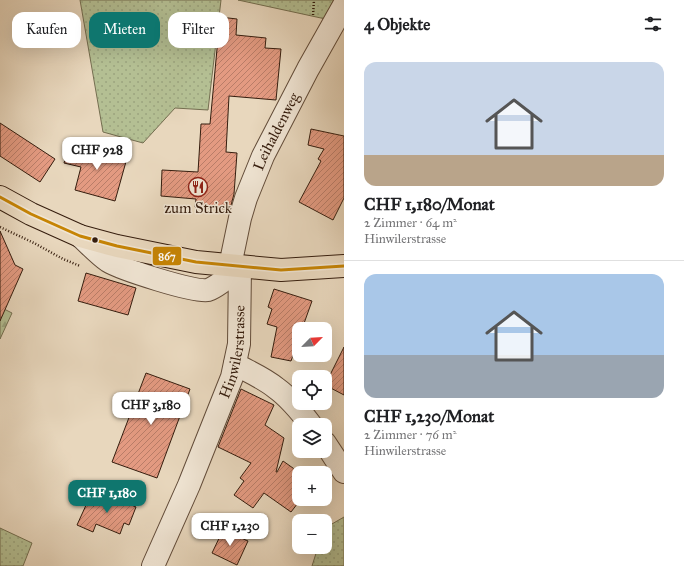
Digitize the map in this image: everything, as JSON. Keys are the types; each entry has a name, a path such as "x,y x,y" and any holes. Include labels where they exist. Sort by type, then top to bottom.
{"main road":[{"path":"0,197 31,214 80,236 117,246 196,262 235,267 281,270 344,266"}],"street":[{"name":"Leihaldenweg","path":"235,267 240,218 246,198 263,156 308,69 344,5"},
{"name":"Hinwilerstrasse","path":"153,566 194,474 232,377 239,344 235,267"},
{"path":"235,364 277,388 305,418"},
{"path":"332,454 344,472"}],"green space":[{"path":"80,0 221,0 220,12 168,12 168,48 215,48 208,110 175,108 143,143 103,132"},
{"path":"238,0 344,0 344,23"},
{"path":"0,307 12,313 0,339"},
{"path":"344,517 344,566 312,566 316,554 332,554 332,524"},
{"path":"0,528 32,543 23,566 0,566"}],"building":[{"path":"229,18 237,19 236,35 266,38 265,48 281,49 276,100 229,96 226,152 237,153 234,194 230,209 195,207 196,199 161,196 162,170 198,172 201,124 210,124 217,48 229,48"},
{"path":"0,123 55,159 40,182 0,156"},
{"path":"311,129 344,136 344,198 333,220 299,202 321,161 318,159 324,149 308,145"},
{"path":"70,142 127,158 115,201 75,190 81,167 64,163"},
{"path":"0,231 15,265 23,269 0,321"},
{"path":"86,273 136,288 128,315 78,301"},
{"path":"274,289 312,301 304,322 292,322 291,361 271,357 277,327 267,324 272,309 268,307"},
{"path":"344,347 344,395 332,389 332,371"},
{"path":"146,373 190,389 157,478 112,462"},
{"path":"241,389 274,405 265,425 284,438 276,472 283,461 292,467 292,506 296,506 291,512 264,493 253,508 234,495 244,481 240,478 251,463 218,447"},
{"path":"100,492 136,507 129,525 124,523 120,534 96,524 93,532 77,525 87,503 94,506"},
{"path":"223,530 248,541 237,565 212,553"}],"transit line":[{"name":"867","path":"0,197 31,214 80,236 117,246 196,262 281,270 344,266"}],"place":[{"name":"zum Strick","path":"198,187"}]}
